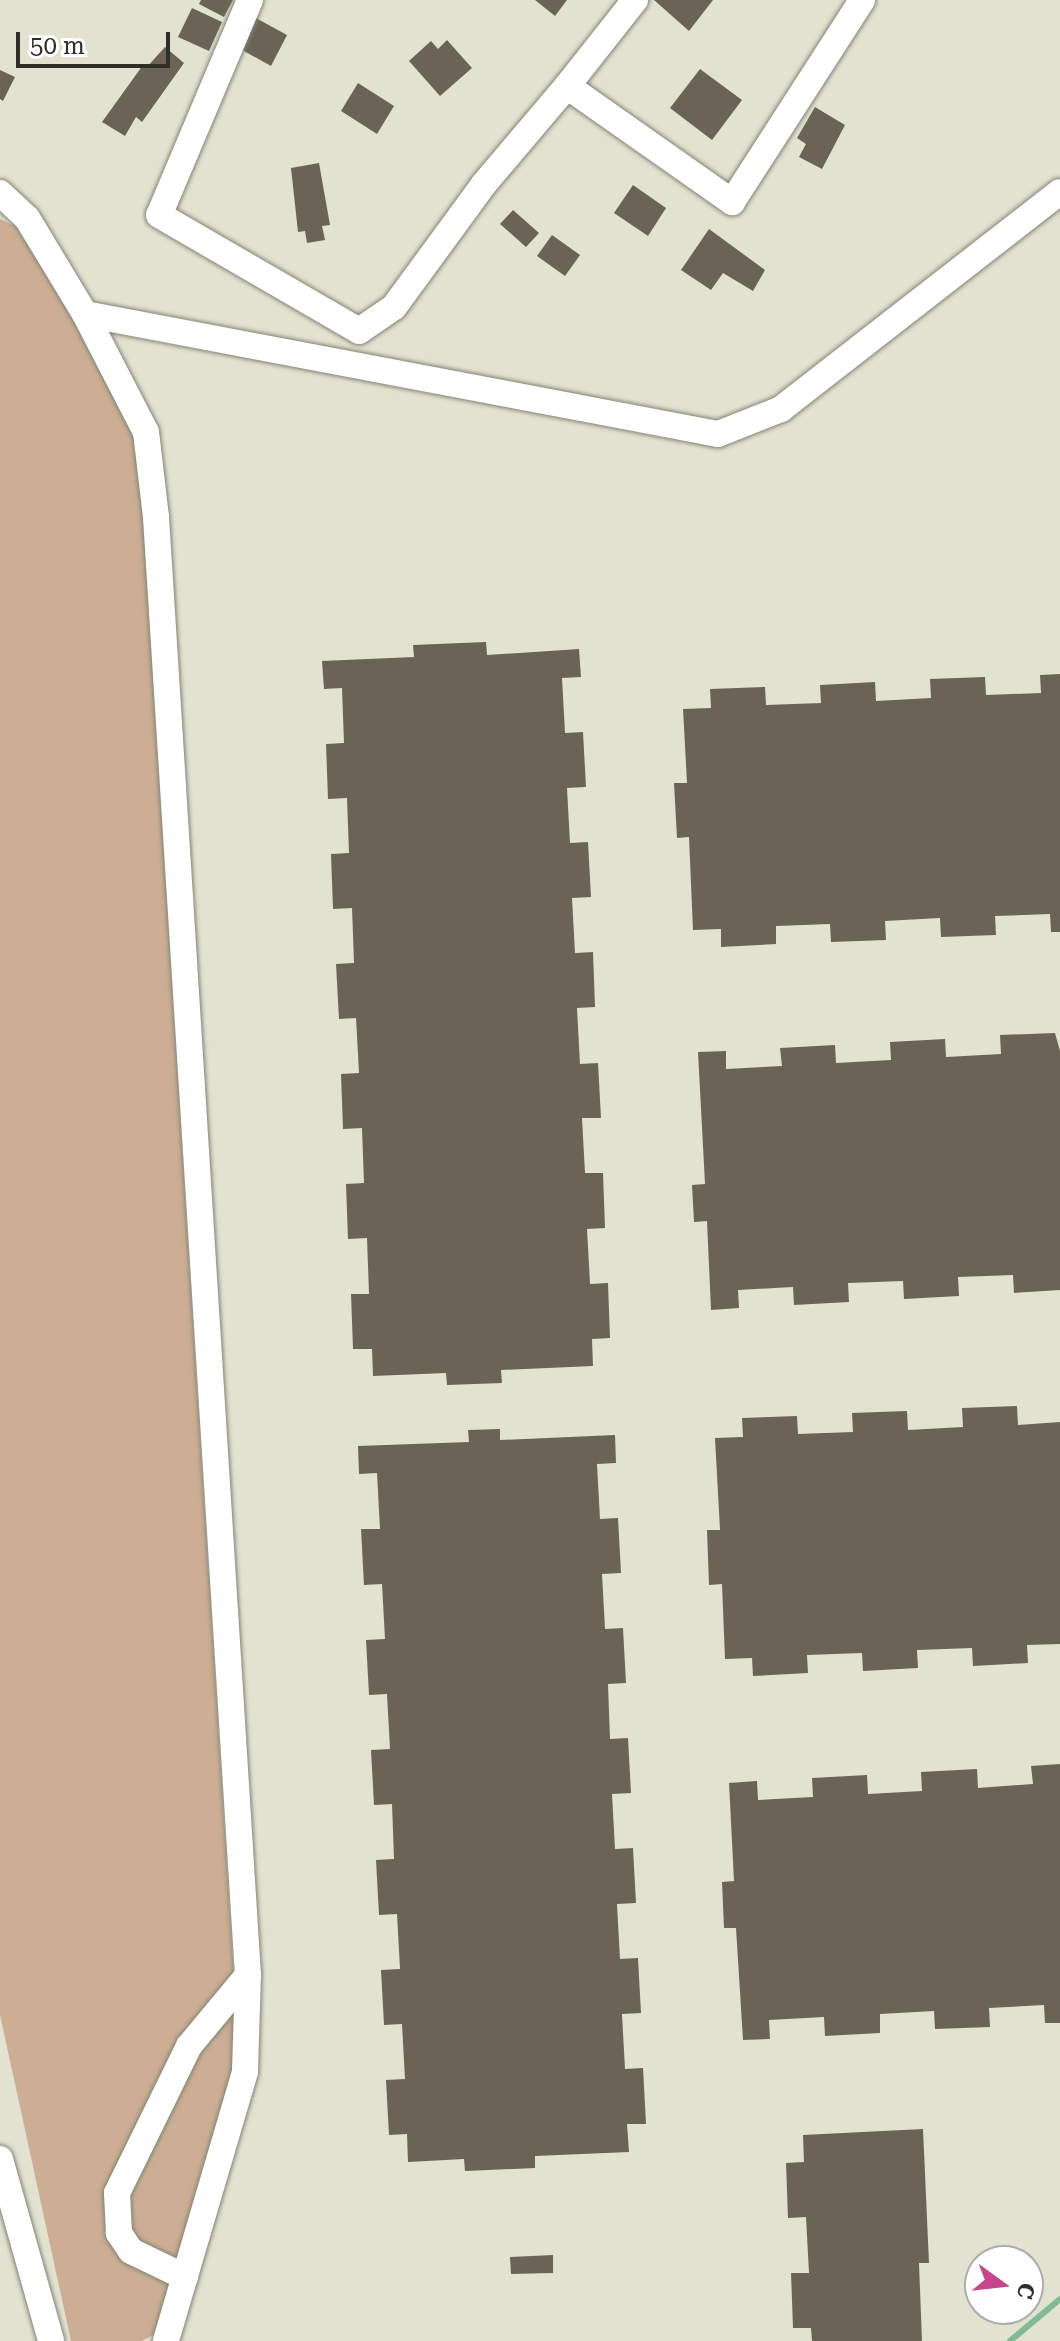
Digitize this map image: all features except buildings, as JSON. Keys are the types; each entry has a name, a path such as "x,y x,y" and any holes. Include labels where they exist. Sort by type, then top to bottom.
{"street":[{"path":"250,0 159,215 359,331"},
{"path":"345,360 359,331 394,307 484,184 635,0"},
{"path":"567,86 732,202 862,0"},
{"path":"85,314 345,360 718,434 781,409 1060,192"},
{"path":"0,193 27,218 85,314 146,432 156,517 248,1975 245,2072 166,2341"},
{"path":"185,2277 131,2251 119,2233 117,2193 189,2046 248,1975"},
{"path":"0,2159 51,2341"}],"shaded area":[{"path":"0,219 15,226 136,409 239,2060 158,2332 142,2341 71,2341 0,2015"}],"waterway":[{"path":"1010,2341 1060,2299"}]}
